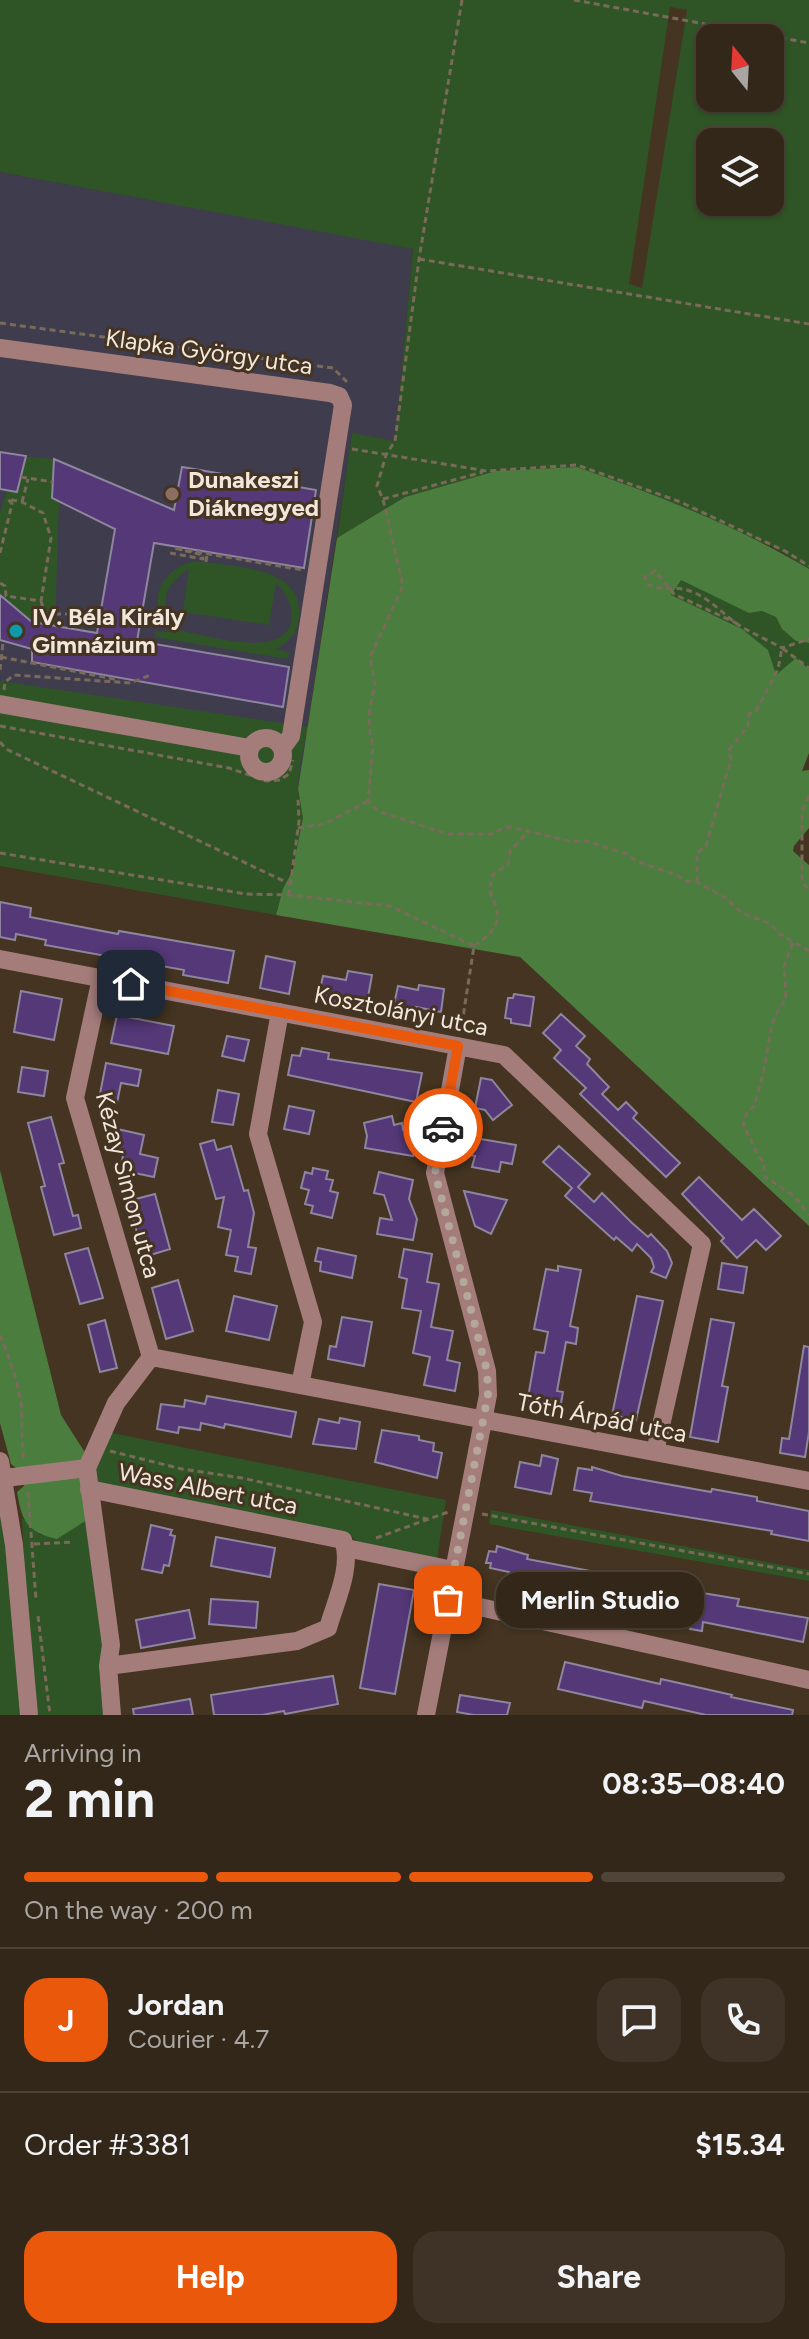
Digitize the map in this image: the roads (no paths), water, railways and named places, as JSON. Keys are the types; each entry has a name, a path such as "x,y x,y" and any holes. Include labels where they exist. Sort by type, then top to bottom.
{"street":[{"name":"Klapka György utca","path":"0,348 344,390 288,749 280,765 265,773 251,764 250,748"},
{"path":"0,704 250,748 258,740 269,738 288,749"},
{"name":"Kosztolányi utca","path":"0,959 504,1055 702,1244 655,1452"},
{"name":"Kézay Simon utca","path":"101,978 75,1098 151,1357"},
{"path":"280,1012 258,1134 313,1322 300,1385"},
{"path":"426,1715 488,1395 487,1371 435,1173 458,1046"},
{"path":"89,1489 87,1468 116,1403 151,1357"},
{"name":"Tóth Árpád utca","path":"151,1357 809,1481"},
{"path":"29,1715 24,1544 2,1469 27,1475 87,1468"},
{"name":"Wass Albert utca","path":"111,1707 108,1666 111,1645 89,1489 343,1540 346,1548 453,1570"},
{"path":"108,1666 297,1641 328,1628 344,1569 346,1548"},
{"path":"448,1600 809,1680"}],"place":[{"name":"Dunakeszi Diáknegyed","path":"172,494"},
{"name":"IV. Béla Király Gimnázium","path":"16,631"},
{"name":"Merlin Studio","path":"448,1600"}]}
